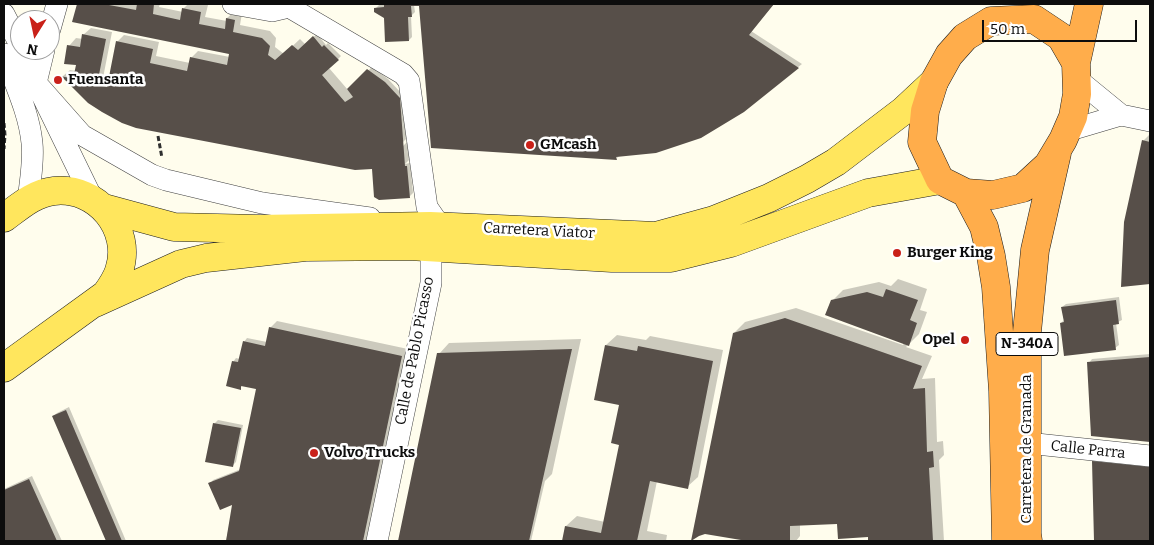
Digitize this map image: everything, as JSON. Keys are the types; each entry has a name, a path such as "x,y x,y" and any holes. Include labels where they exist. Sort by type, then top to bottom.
{"highway":[{"name":"N-340A","path":"940,180 966,193 993,195 1022,188 1048,165 1073,117 1077,94 1076,71 1089,4"},
{"path":"940,180 922,142 925,112 934,82 949,55 965,37 999,12 1034,20 1061,38 1076,71"},
{"name":"Carretera de Granada","path":"1028,541 1026,444 1027,332 1034,259 1062,140"},
{"name":"Carretera de Granada","path":"966,193 984,227 996,287 1003,391 1006,541"}],"main road":[{"name":"Carretera Viator","path":"4,218 40,195 53,191 67,191 80,194 99,204 174,226 434,233 656,236 714,220 769,198 836,162 903,112 934,82"},
{"name":"Carretera Viator","path":"95,303 181,264 206,258 305,247 409,246 434,233 612,258 671,258 731,243 868,193 940,180"},
{"path":"4,368 95,303 106,294 114,283 122,257 122,244 112,218 99,204"}],"street":[{"path":"36,83 82,135 152,175 262,203 434,233 427,207 409,81 402,74 292,6 272,11 233,4"},
{"path":"4,14 10,26"},
{"path":"4,54 24,111 32,143 32,167 28,201"},
{"path":"26,60 36,83 99,204"},
{"path":"36,83 42,60"},
{"path":"1076,71 1121,115 1150,121"},
{"path":"1062,140 1121,115"},
{"name":"Calle de Pablo Picasso","path":"377,541 431,283 434,233"},
{"name":"Calle Parra","path":"1026,444 1150,456"}],"path":[{"path":"4,123 4,148"}],"building":[{"path":"77,4 109,4 136,10 137,4 154,4 153,14 180,20 182,8 201,12 199,24 225,29 226,18 235,20 233,32 262,38 270,46 268,55 275,60 292,45 298,50 313,36 322,47 324,45 339,60 322,75 345,102 353,97 347,89 367,69 385,82 400,98 405,166 407,166 410,198 379,200 374,197 372,169 355,170 136,128 102,112 88,103 61,76 73,79 76,65 64,64 67,45 80,47 82,34 106,39 97,85 107,87 116,41 153,49 150,63 187,71 190,57 227,65 229,54 72,22"},
{"path":"384,4 774,4 749,35 799,68 744,112 701,138 656,153 616,157 617,160 431,148 419,6 411,6 412,17 408,17 409,41 385,42 384,18 374,12 374,8 384,7"},
{"path":"1142,140 1150,142 1150,284 1121,287 1124,222"},
{"path":"886,289 918,300 910,320 917,323 909,346 825,315 831,300 867,292 883,297"},
{"path":"1116,300 1119,324 1113,325 1116,350 1064,356 1060,323 1064,322 1061,307"},
{"path":"785,318 922,366 913,389 925,388 927,452 933,451 934,467 929,468 933,541 868,541 868,537 838,539 837,524 790,526 790,541 747,541 705,534 691,541 733,333"},
{"path":"269,327 402,356 363,541 226,541 232,505 220,510 208,483 239,471 256,389 241,386 241,390 226,386 232,361 238,362 243,341 265,346"},
{"path":"605,345 637,351 638,346 713,361 688,489 650,481 637,541 562,541 565,526 601,533 619,445 611,443 619,405 594,400"},
{"path":"572,349 529,541 398,541 437,353"},
{"path":"1150,357 1150,442 1091,436 1087,362"},
{"path":"66,410 122,541 106,541 52,416"},
{"path":"213,423 241,428 233,467 205,462"},
{"path":"1092,461 1150,467 1150,541 1094,541"},
{"path":"29,479 57,541 4,541 4,490"}],"place":[{"name":"Fuensanta","path":"58,80"},
{"name":"GMcash","path":"530,145"},
{"name":"Burger King","path":"897,253"},
{"name":"Opel","path":"965,340"},
{"name":"Volvo Trucks","path":"314,453"}]}
